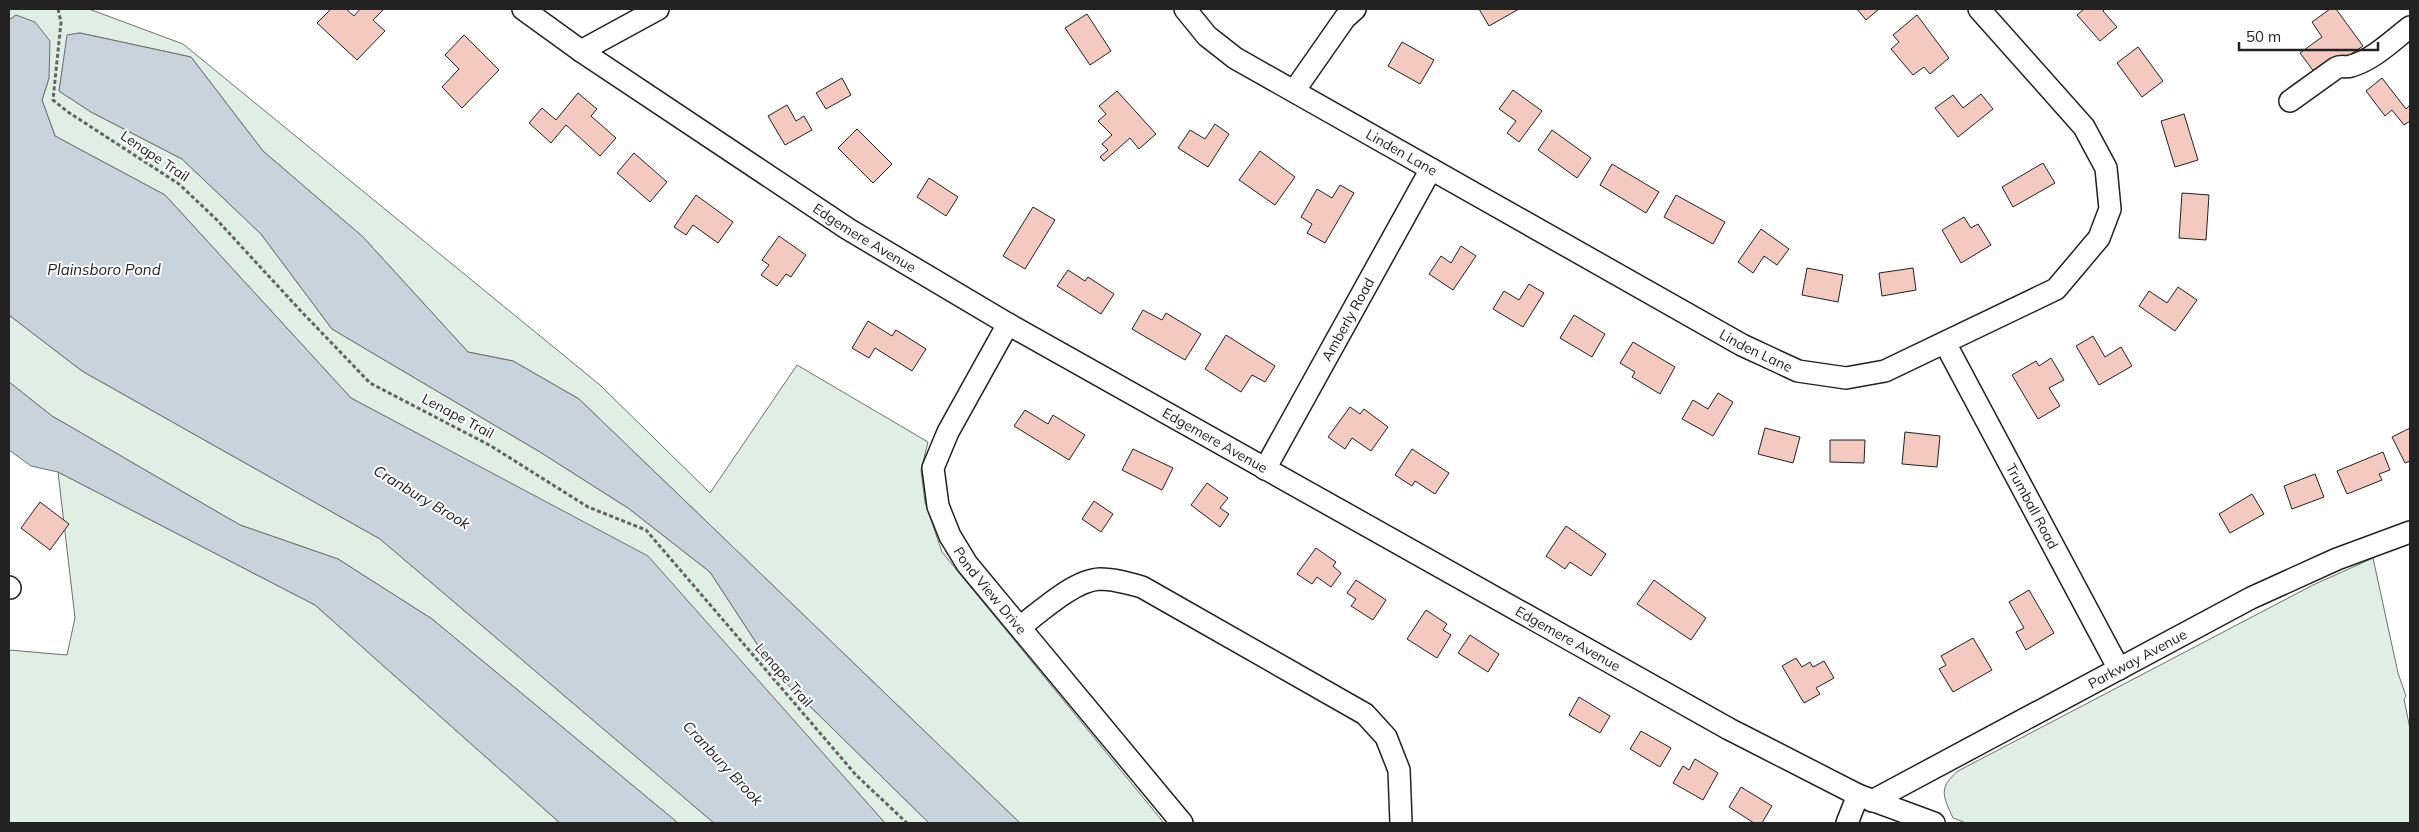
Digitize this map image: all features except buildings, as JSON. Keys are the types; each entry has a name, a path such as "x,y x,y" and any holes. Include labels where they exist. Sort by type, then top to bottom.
{"street":[{"name":"Edgemere Avenue","path":"523,9 848,229 1008,324 1729,729 1865,798 1934,823"},
{"path":"581,50 658,9"},
{"name":"Linden Lane","path":"1185,9 1207,36 1236,58 1742,345 1798,372 1846,378 1885,371 2056,289 2099,238 2110,209 2106,168 2084,127 1980,9"},
{"path":"1294,91 1345,18 1356,9"},
{"path":"2290,101 2336,68 2341,65 2351,66 2371,55 2410,27"},
{"name":"Amberly Road","path":"1265,469 1431,169"},
{"name":"Pond View Drive","path":"1008,324 948,432 933,468 938,506 950,536 967,564 1182,823"},
{"name":"Trumball Road","path":"1945,343 2119,669"},
{"name":"Parkway Avenue","path":"1865,798 2119,669 2267,590 2337,559 2410,532"},
{"path":"1020,627 1069,590 1097,579 1119,580 1142,586 1365,714 1386,737 1399,770 1401,823"},
{"path":"1847,823 1865,798"}],"path":[{"name":"Lenape Trail","path":"58,9 60,22 53,100 68,112 179,184 217,220 299,310 370,383 491,446 588,507 646,530 856,775 907,823"}],"green space":[{"path":"9,9 89,9 183,44 600,385 710,493 797,365 928,442 921,470 925,502 942,552 1164,823 1020,823 579,399 513,361 468,352 363,237 263,151 191,57 80,33 68,35 59,91 91,112 182,159 261,234 332,329 540,452 628,508 710,572 776,673 929,823 885,823 648,557 351,398 165,195 55,136 42,100 49,78 16,15 9,20"},
{"path":"9,315 82,371 380,539 714,823 678,823 432,619 338,559 240,525 52,416 9,382"},
{"path":"58,472 315,605 560,823 9,823 9,650 67,655 75,618"},
{"path":"2373,558 2398,673 2406,696 2404,699 2410,729 2410,823 1966,823 1953,818 1944,793 1947,782 1958,771 2313,585"}],"water":[{"name":"Plainsboro Pond","path":"16,15 35,22 50,41 49,78 42,100 55,136 165,195 351,398 648,556 885,823 714,823 380,539 82,371 9,315 9,20"},
{"path":"80,33 191,57 263,151 363,237 468,352 513,361 579,399 1020,823 929,823 776,673 710,572 628,508 540,452 332,329 261,234 182,159 91,112 59,91 67,35"},
{"path":"9,382 52,416 240,525 338,559 432,619 678,823 560,823 315,605 58,472 31,466 9,450"}],"water label":[{"name":"Cranbury Brook","path":"422,497"},
{"name":"Cranbury Brook","path":"723,763"}]}
